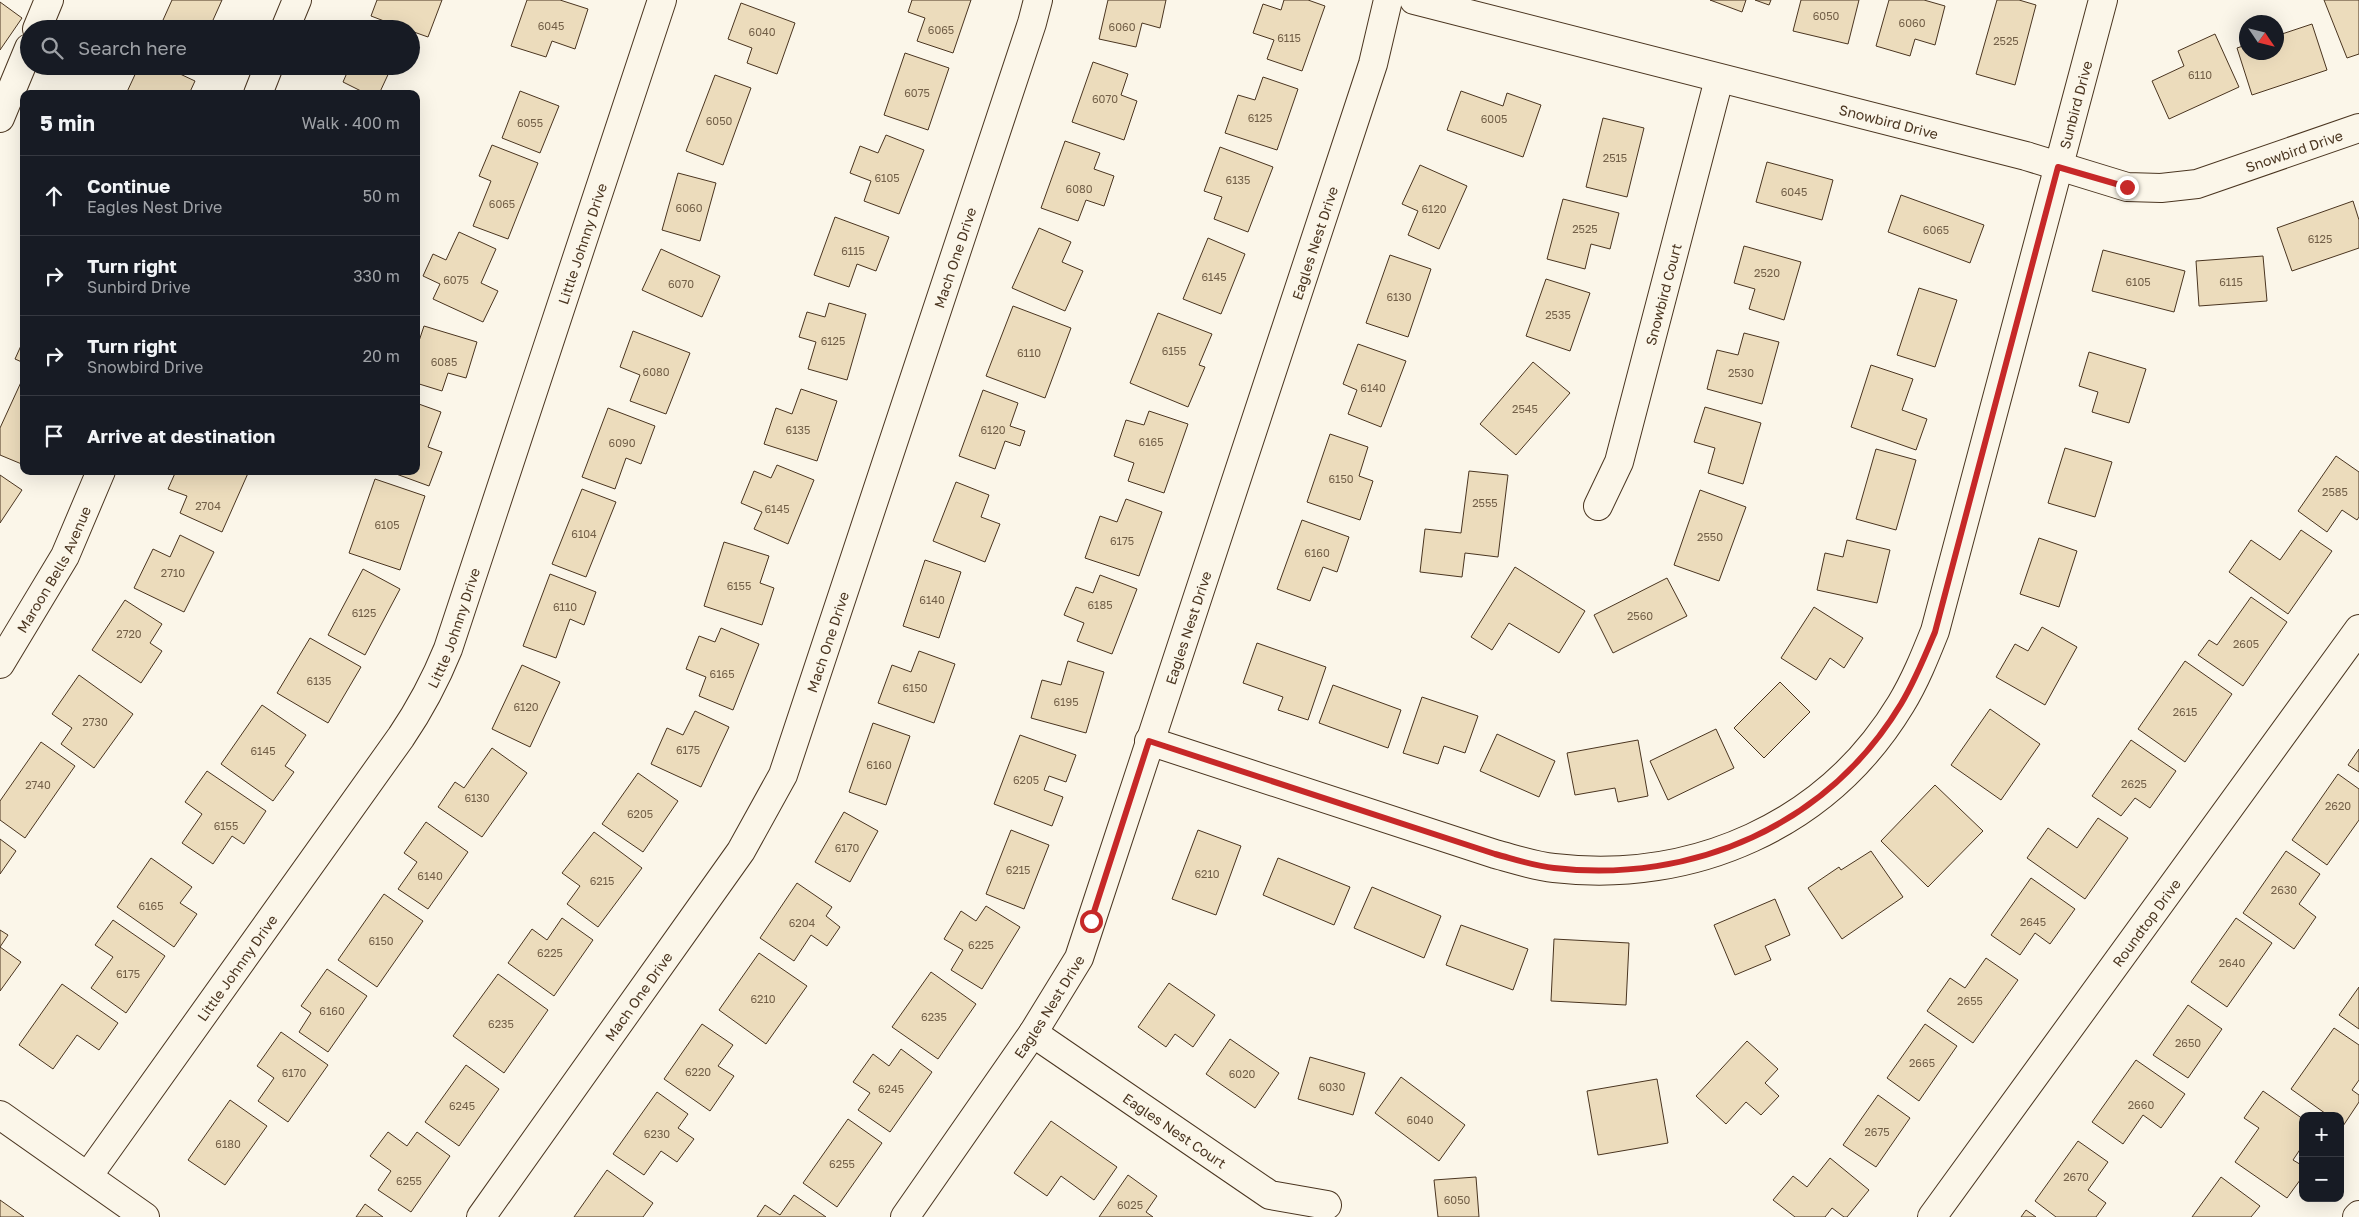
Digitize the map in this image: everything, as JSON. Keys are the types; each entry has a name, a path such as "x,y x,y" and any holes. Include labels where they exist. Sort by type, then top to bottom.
{"street":[{"path":"41,20 49,0"},
{"path":"289,20 297,0"},
{"name":"Little Johnny Drive","path":"88,1176 401,737 418,712 435,680 454,630 662,0"},
{"name":"Mach One Drive","path":"481,1217 741,851 783,775 1023,51 1038,0"},
{"name":"Eagles Nest Drive","path":"905,1217 1033,1033 1079,958 1373,64 1388,0"},
{"name":"Snowbird Drive","path":"1414,0 2026,156 2127,187 2161,188 2197,184 2359,128"},
{"name":"Sunbird Drive","path":"1149,741 1495,854 1552,868 1601,871 1652,868 1709,855 1757,836 1801,811 1839,780 1874,742 1901,704 1935,632 2103,0"},
{"path":"0,118 20,70"},
{"path":"260,90 265,75"},
{"name":"Snowbird Court","path":"1598,506 1620,462 1718,79"},
{"name":"Maroon Bells Avenue","path":"0,664 65,556 100,475"},
{"name":"Roundtop Drive","path":"1932,1217 2359,629"},
{"name":"Eagles Nest Court","path":"1033,1033 1270,1195 1327,1205"},
{"path":"0,1115 145,1217"}],"building":[{"path":"172,0 222,0 213,20 163,20"},
{"path":"377,0 442,0 428,37 420,34 420,20 381,20 371,16"},
{"path":"527,0 560,0 588,9 575,49 552,41 546,57 511,46"},
{"path":"912,0 971,0 953,53 917,41 925,18 908,12"},
{"path":"1108,0 1166,0 1160,28 1142,23 1136,47 1099,39"},
{"path":"1284,0 1308,0 1325,6 1302,71 1267,59 1274,40 1253,33 1263,4 1281,10"},
{"path":"1710,0 1746,0 1742,12"},
{"path":"1755,0 1771,0 1769,5"},
{"path":"1801,0 1859,0 1848,44 1793,31"},
{"path":"1889,0 1924,0 1945,6 1935,45 1915,39 1910,56 1876,46"},
{"path":"1997,0 2019,0 2036,5 2015,85 1976,74"},
{"path":"2324,0 2359,0 2359,54 2347,58"},
{"path":"0,2 22,18 0,50"},
{"path":"741,3 795,23 777,74 747,63 752,48 728,39"},
{"path":"2312,24 2327,70 2252,95 2241,60 2284,60 2284,33"},
{"path":"2215,34 2239,87 2169,119 2152,81 2184,66 2178,51"},
{"path":"905,53 949,68 928,130 884,115"},
{"path":"1093,62 1128,74 1121,95 1137,101 1124,140 1072,122"},
{"path":"135,75 182,75 195,81 191,90 128,90"},
{"path":"346,75 388,75 381,90 359,90 343,82"},
{"path":"715,75 751,88 723,165 686,151"},
{"path":"1263,77 1298,89 1277,150 1225,133 1238,95 1255,100"},
{"path":"520,91 559,106 540,153 502,138"},
{"path":"1461,91 1503,106 1507,93 1541,105 1523,157 1447,130"},
{"path":"1603,118 1644,128 1627,197 1586,187"},
{"path":"886,135 924,150 899,214 864,201 871,181 850,173 860,146 878,153"},
{"path":"1065,141 1100,153 1094,169 1114,176 1104,206 1086,200 1078,221 1041,208"},
{"path":"492,145 538,163 508,239 473,226 491,181 479,176"},
{"path":"1220,147 1273,167 1248,232 1214,219 1222,197 1204,191"},
{"path":"1767,162 1833,180 1822,220 1756,202"},
{"path":"1420,165 1467,186 1439,249 1408,235 1418,211 1402,204"},
{"path":"678,173 716,183 700,241 662,230"},
{"path":"1901,195 1984,225 1970,263 1888,232"},
{"path":"1563,199 1619,213 1610,249 1591,244 1585,269 1547,259"},
{"path":"2353,201 2359,220 2359,248 2292,271 2277,228"},
{"path":"835,217 889,237 876,271 857,264 849,287 814,275"},
{"path":"1039,228 1071,242 1062,262 1083,271 1065,311 1012,288"},
{"path":"459,232 496,249 481,283 498,291 483,322 433,299 440,284 423,276 433,254 446,260"},
{"path":"1208,238 1245,254 1221,314 1183,299"},
{"path":"1744,246 1801,262 1784,320 1749,309 1755,289 1734,283"},
{"path":"661,249 720,276 702,317 642,290"},
{"path":"2103,250 2185,271 2174,312 2092,291"},
{"path":"1390,255 1431,269 1408,337 1366,323"},
{"path":"2263,256 2267,301 2199,306 2196,261"},
{"path":"1546,279 1590,293 1570,351 1526,336"},
{"path":"1919,288 1957,300 1935,367 1897,355"},
{"path":"829,303 866,314 847,380 808,369 816,342 799,337 807,312 825,317"},
{"path":"1013,306 1071,328 1045,398 986,376"},
{"path":"1158,313 1212,334 1199,365 1205,367 1188,407 1130,383"},
{"path":"424,326 477,342 466,378 448,373 442,391 420,384 420,338"},
{"path":"633,331 690,353 666,414 630,401 640,375 620,367"},
{"path":"1744,333 1779,342 1762,404 1707,389 1717,350 1738,355"},
{"path":"1358,344 1406,361 1381,427 1348,414 1357,390 1343,384"},
{"path":"20,348 20,361 15,359"},
{"path":"2089,352 2146,369 2129,423 2092,412 2098,392 2079,386"},
{"path":"1533,362 1570,393 1516,455 1480,424"},
{"path":"1871,365 1913,379 1902,410 1927,419 1916,450 1851,427"},
{"path":"20,384 20,463 0,455 0,428"},
{"path":"801,389 837,401 817,461 764,444 776,408 792,414"},
{"path":"983,390 1018,403 1010,426 1025,431 1020,446 1005,441 995,469 959,456"},
{"path":"420,404 441,412 428,447 442,452 429,486 399,475 420,475"},
{"path":"1705,407 1761,423 1743,484 1708,473 1715,448 1694,442"},
{"path":"608,408 655,426 641,464 626,458 615,489 582,477"},
{"path":"1149,411 1188,424 1164,493 1128,481 1134,463 1114,456 1126,420 1144,425"},
{"path":"1330,434 1368,447 1359,476 1373,481 1360,520 1307,502"},
{"path":"2065,448 2112,462 2095,517 2048,503"},
{"path":"1876,449 1916,460 1896,530 1856,519"},
{"path":"2336,456 2359,472 2359,517 2357,520 2342,510 2327,532 2298,511"},
{"path":"777,465 814,480 788,544 754,529 762,512 741,503 754,471 771,478"},
{"path":"1469,471 1508,475 1498,557 1465,553 1462,577 1420,572 1425,529 1461,533"},
{"path":"0,475 22,490 0,523"},
{"path":"174,475 247,475 222,532 180,513 187,496 168,489"},
{"path":"375,479 425,496 400,570 349,553"},
{"path":"956,482 989,495 981,517 1000,524 985,562 933,541"},
{"path":"582,489 616,502 586,577 552,564"},
{"path":"1700,490 1746,507 1719,581 1674,565"},
{"path":"1126,499 1162,512 1139,576 1085,558 1100,516 1117,522"},
{"path":"1302,520 1349,537 1337,572 1323,567 1310,601 1277,589"},
{"path":"2301,530 2332,551 2288,614 2229,572 2251,540 2280,560"},
{"path":"180,535 214,552 184,612 134,588 153,549 170,557"},
{"path":"2039,538 2077,551 2059,607 2020,594"},
{"path":"1847,540 1890,550 1877,603 1817,590 1825,553 1843,557"},
{"path":"724,542 769,556 760,583 774,588 762,625 704,606"},
{"path":"925,560 961,572 939,638 903,626"},
{"path":"1515,567 1585,611 1559,653 1509,623 1492,650 1471,637"},
{"path":"363,569 400,589 365,655 328,635"},
{"path":"550,574 596,592 584,625 570,619 556,658 523,646"},
{"path":"1100,575 1137,589 1112,654 1077,641 1084,623 1064,615 1076,587 1093,593"},
{"path":"1667,578 1687,616 1613,653 1594,615"},
{"path":"2251,597 2287,622 2243,686 2198,655 2209,640 2217,645"},
{"path":"125,600 162,624 150,643 162,651 141,683 92,650"},
{"path":"1814,607 1863,638 1844,668 1830,658 1816,680 1781,658"},
{"path":"2042,627 2077,647 2045,705 1996,677 2015,644 2028,651"},
{"path":"721,628 759,644 733,710 699,696 706,677 686,669 699,636 715,642"},
{"path":"310,638 361,667 328,723 277,693"},
{"path":"1257,643 1326,667 1308,720 1278,710 1283,697 1243,683"},
{"path":"919,651 955,664 934,723 878,703 892,665 911,672"},
{"path":"1068,661 1104,672 1086,733 1031,718 1042,680 1061,685"},
{"path":"2185,661 2232,694 2185,762 2138,729"},
{"path":"522,665 560,682 530,747 492,729"},
{"path":"79,675 133,714 94,768 61,744 72,728 52,714"},
{"path":"1780,682 1810,712 1764,758 1734,728"},
{"path":"1333,685 1401,710 1388,748 1319,723"},
{"path":"1422,697 1478,716 1465,753 1444,746 1438,764 1403,753"},
{"path":"262,705 306,735 285,766 294,772 273,801 221,764"},
{"path":"1990,709 2040,744 2001,800 1951,765"},
{"path":"695,711 729,727 701,787 651,764 667,728 683,735"},
{"path":"873,723 910,736 886,805 849,792"},
{"path":"1716,729 1734,768 1668,800 1650,761"},
{"path":"1497,734 1555,761 1539,797 1480,771"},
{"path":"1020,735 1076,755 1066,782 1049,776 1044,790 1063,797 1052,826 994,804"},
{"path":"1638,740 1648,796 1618,802 1615,788 1575,795 1567,753"},
{"path":"2131,740 2176,771 2150,808 2135,798 2121,816 2092,796"},
{"path":"41,742 75,766 25,838 0,820 0,801"},
{"path":"492,748 527,773 482,837 438,807 455,782 464,788"},
{"path":"2359,749 2359,772 2348,765"},
{"path":"207,771 266,811 244,844 232,836 213,864 182,843 202,814 185,802"},
{"path":"638,773 678,801 643,852 602,824"},
{"path":"2338,774 2359,789 2359,820 2327,865 2292,840"},
{"path":"1935,785 1983,831 1928,887 1881,841"},
{"path":"844,812 878,831 850,882 815,862"},
{"path":"2098,818 2128,838 2085,899 2027,858 2048,828 2077,848"},
{"path":"426,822 468,852 428,909 398,889 417,862 404,853"},
{"path":"1011,830 1049,845 1024,909 986,894"},
{"path":"1198,830 1241,846 1216,915 1172,899"},
{"path":"594,832 642,868 598,927 567,904 580,886 562,873"},
{"path":"0,839 16,851 0,874"},
{"path":"1871,851 1903,897 1842,939 1808,888 1839,867 1841,870"},
{"path":"2286,851 2320,874 2299,904 2316,917 2294,949 2243,913"},
{"path":"151,858 192,887 180,903 197,914 174,947 117,907"},
{"path":"1278,858 1350,887 1334,925 1263,895"},
{"path":"2031,878 2075,909 2050,944 2035,933 2020,955 1991,935"},
{"path":"797,883 832,907 826,916 840,927 827,946 811,935 794,961 760,938"},
{"path":"1372,887 1441,916 1424,958 1354,928"},
{"path":"384,894 423,921 377,987 338,960"},
{"path":"1775,899 1790,935 1765,946 1771,960 1735,975 1714,925"},
{"path":"986,906 1020,927 982,989 951,970 963,950 944,939 961,911 976,921"},
{"path":"562,918 593,940 554,996 508,963 532,929 547,940"},
{"path":"2236,918 2272,943 2227,1007 2191,982"},
{"path":"113,920 165,956 126,1013 91,988 113,957 95,945"},
{"path":"1461,925 1528,949 1513,990 1446,965"},
{"path":"0,930 8,935 0,947"},
{"path":"1554,939 1629,943 1626,1005 1551,1001"},
{"path":"0,947 21,962 0,991"},
{"path":"759,953 807,986 766,1044 719,1010"},
{"path":"1986,958 2018,980 1973,1043 1927,1011 1950,978 1965,988"},
{"path":"327,969 367,996 328,1052 299,1032 311,1013 301,1006"},
{"path":"931,972 976,1004 938,1059 892,1027"},
{"path":"498,974 548,1010 504,1073 453,1036"},
{"path":"1169,983 1215,1015 1193,1047 1175,1034 1166,1047 1138,1027"},
{"path":"62,984 118,1023 99,1050 77,1035 53,1069 19,1045"},
{"path":"2359,987 2359,1029 2339,1015"},
{"path":"2188,1005 2222,1029 2188,1078 2153,1055"},
{"path":"702,1024 733,1045 718,1066 734,1076 710,1111 664,1079"},
{"path":"1925,1024 1957,1046 1919,1101 1887,1078"},
{"path":"2334,1028 2359,1045 2359,1080 2352,1090 2359,1095 2359,1102 2344,1124 2344,1112 2323,1112 2291,1089"},
{"path":"281,1032 328,1065 288,1122 258,1101 274,1078 257,1066"},
{"path":"1230,1039 1279,1073 1255,1108 1206,1074"},
{"path":"1747,1041 1778,1069 1765,1083 1779,1096 1761,1115 1746,1102 1726,1124 1696,1096"},
{"path":"901,1049 932,1072 890,1132 858,1110 870,1093 853,1082 873,1054 889,1066"},
{"path":"1310,1057 1365,1073 1353,1115 1298,1099"},
{"path":"2136,1060 2185,1094 2161,1128 2143,1115 2123,1144 2092,1122"},
{"path":"466,1065 499,1089 459,1146 425,1122"},
{"path":"1401,1077 1465,1125 1439,1161 1375,1113"},
{"path":"1657,1079 1668,1143 1598,1155 1587,1091"},
{"path":"2263,1091 2299,1116 2299,1151 2293,1160 2299,1164 2299,1182 2287,1198 2235,1162 2259,1128 2244,1118"},
{"path":"657,1092 688,1114 678,1128 694,1139 677,1162 661,1151 644,1175 613,1154"},
{"path":"1878,1095 1910,1118 1876,1167 1843,1145"},
{"path":"230,1100 267,1126 225,1185 188,1160"},
{"path":"848,1119 882,1143 837,1207 803,1183"},
{"path":"1051,1121 1117,1167 1094,1200 1061,1176 1047,1196 1014,1173"},
{"path":"388,1132 407,1146 417,1132 450,1156 411,1212 378,1190 391,1171 370,1156"},
{"path":"2078,1141 2108,1162 2088,1190 2106,1203 2096,1217 2056,1217 2035,1201"},
{"path":"1830,1158 1869,1190 1847,1217 1844,1217 1832,1208 1825,1217 1795,1217 1773,1200 1793,1176 1807,1187"},
{"path":"607,1170 653,1203 643,1217 574,1217"},
{"path":"1128,1175 1157,1196 1146,1212 1153,1217 1099,1217"},
{"path":"1476,1177 1479,1217 1438,1217 1434,1180"},
{"path":"2221,1177 2260,1206 2251,1217 2192,1217"},
{"path":"794,1195 826,1217 757,1217 765,1205 780,1215"},
{"path":"0,1200 24,1217 0,1217"},
{"path":"365,1204 383,1217 356,1217"},
{"path":"2026,1210 2036,1217 2021,1217"}],"route":[{"path":"1091,921 1149,741 1495,854 1552,868 1601,871 1652,868 1709,855 1757,836 1801,811 1839,780 1874,742 1901,704 1935,632 2058,167 2127,187"}]}
